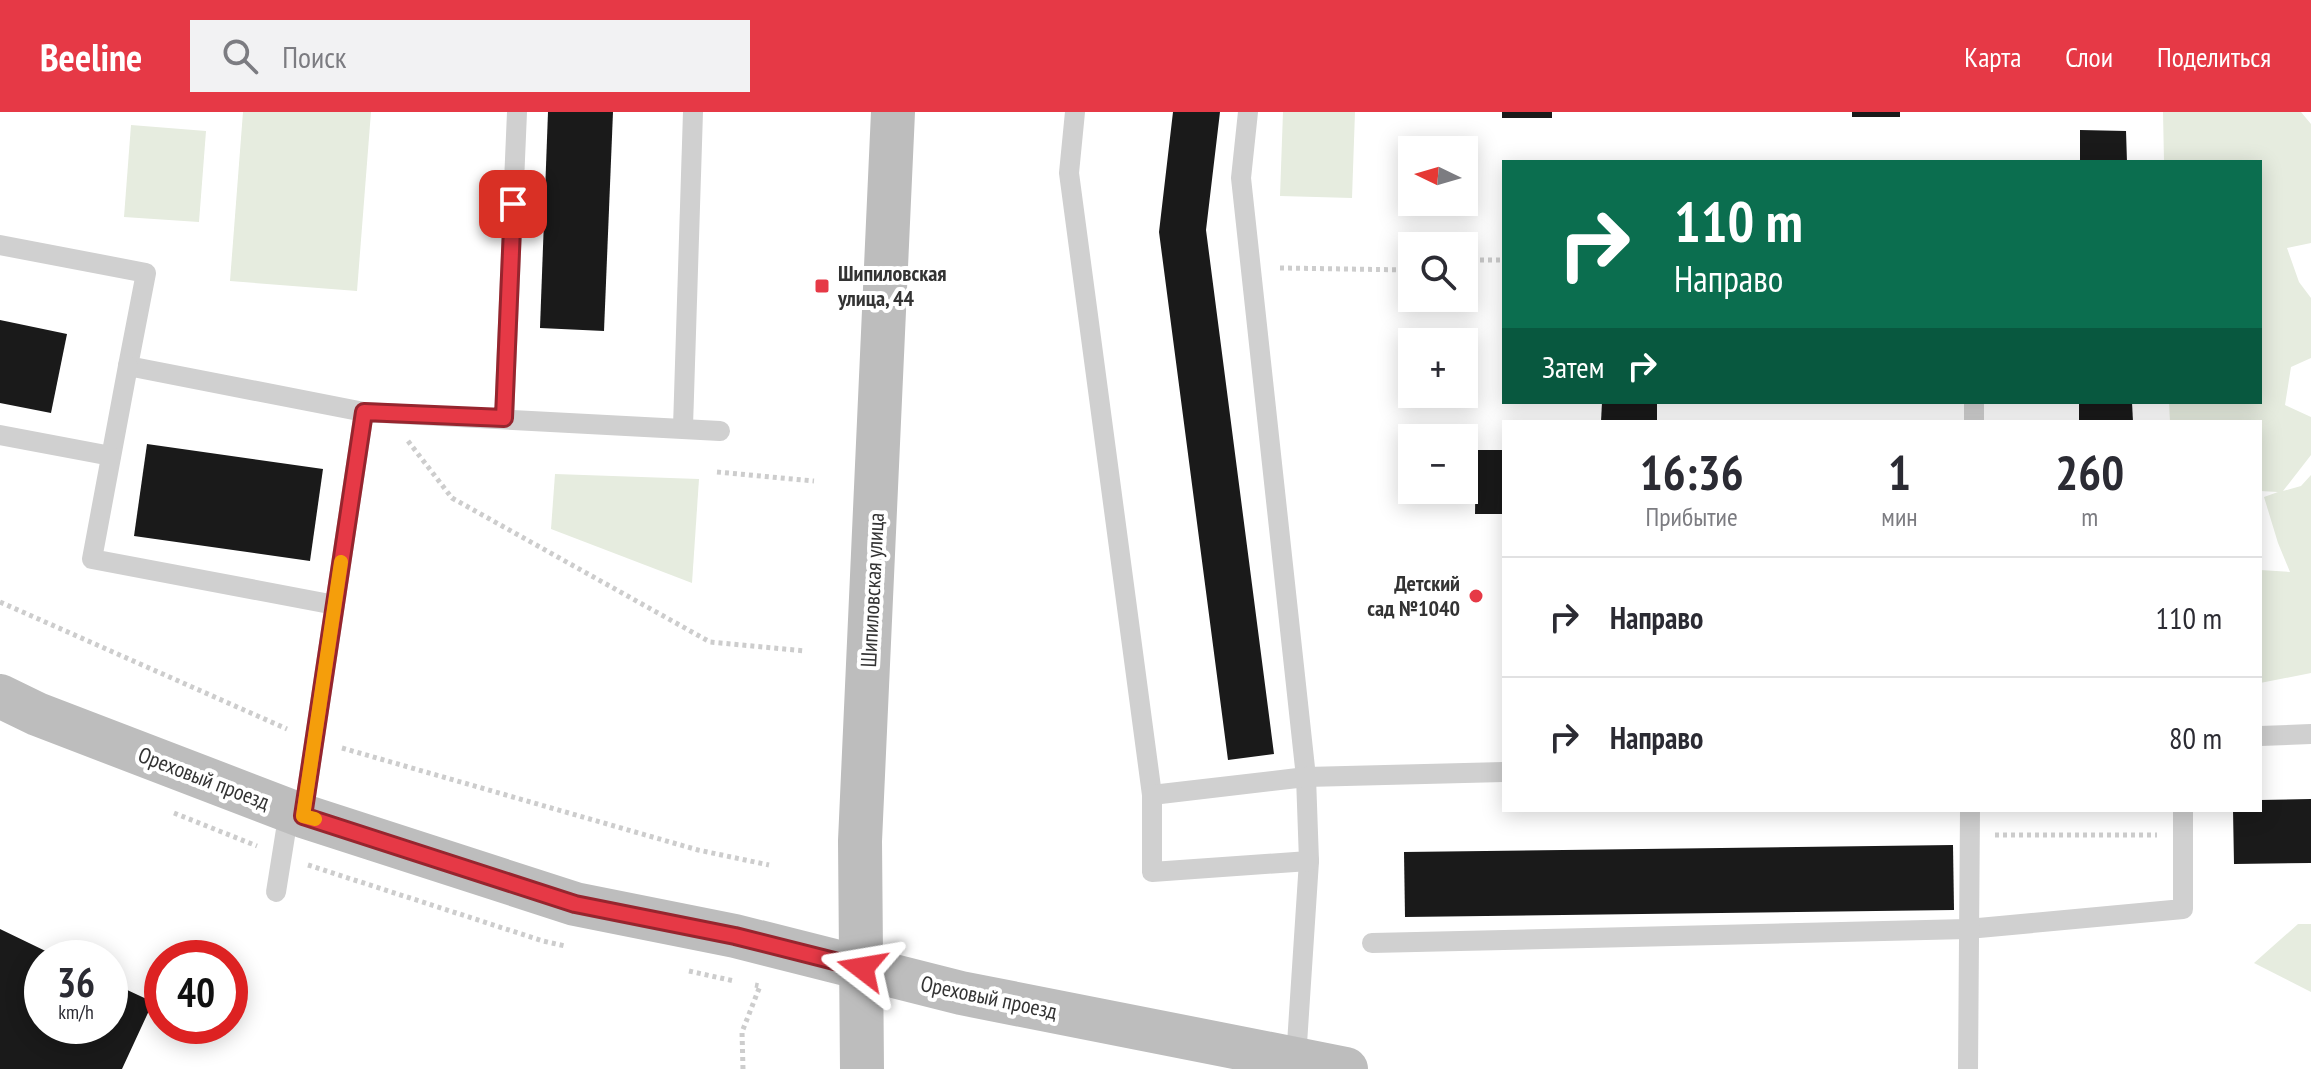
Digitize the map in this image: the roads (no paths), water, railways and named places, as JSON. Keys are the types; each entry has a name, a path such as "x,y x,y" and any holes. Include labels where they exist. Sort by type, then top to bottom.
{"street":[{"name":"Шипиловская улица","path":"862,1069 860,841 893,112"},
{"name":"Ореховый проезд","path":"0,696 37,714 296,813 575,904 735,936 961,993 1346,1069"}],"lane":[{"path":"504,418 517,112"},
{"path":"683,427 693,112"},
{"path":"1075,112 1069,173 1152,795 1152,872 1309,861"},
{"path":"1248,112 1241,178 1306,777 1309,861 1296,1059"},
{"path":"0,245 146,273 92,559 335,605"},
{"path":"128,366 364,412 720,431"},
{"path":"276,892 314,741 364,412"},
{"path":"0,435 111,456"},
{"path":"2262,736 2311,734"},
{"path":"1152,795 1306,777 1502,772"},
{"path":"1968,1069 1970,812"},
{"path":"1372,943 1968,929 2183,909 2183,812"}],"place":[{"name":"Шипиловская улица, 44","path":"822,286"},
{"name":"Детский сад №1040","path":"1476,596"}]}
